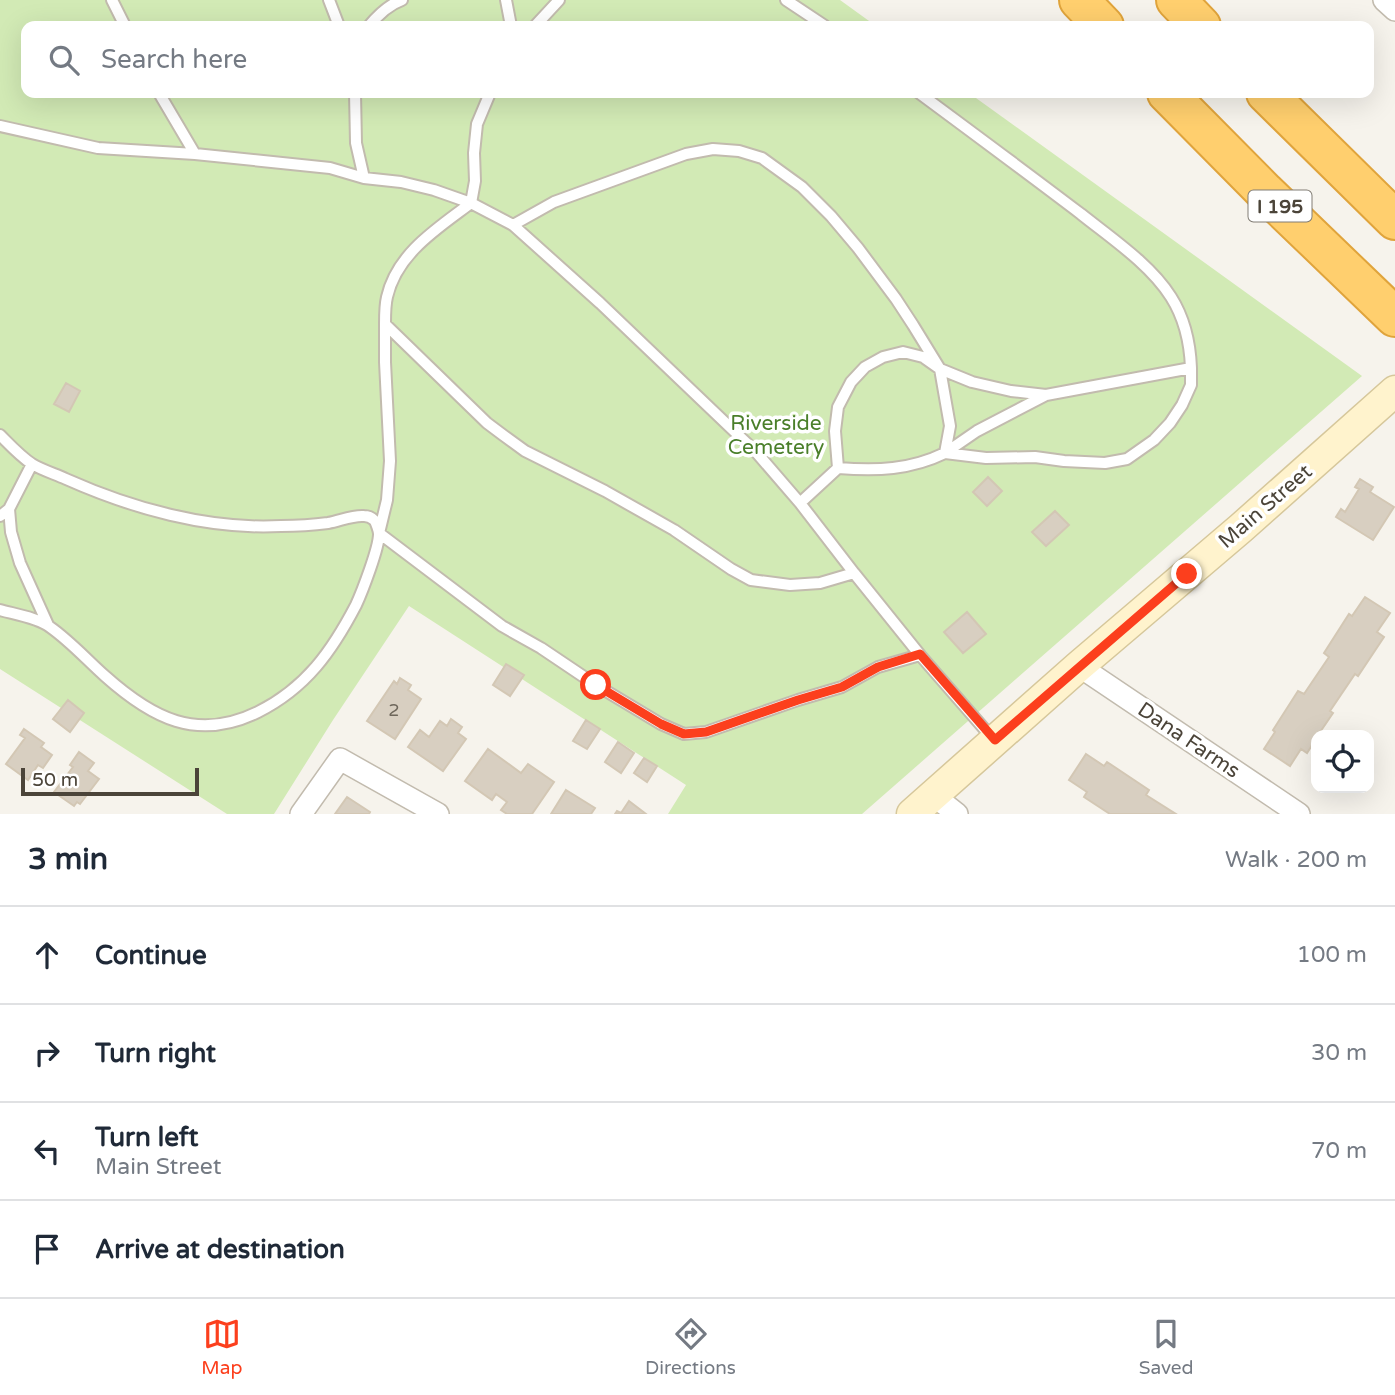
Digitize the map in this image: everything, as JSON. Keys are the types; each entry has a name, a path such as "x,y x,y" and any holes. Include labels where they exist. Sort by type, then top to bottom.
{"highway":[{"path":"1079,0 1099,21"},
{"path":"1176,0 1197,21"},
{"name":"I 195","path":"1172,98 1395,317"},
{"path":"1271,98 1395,220"}],"main road":[{"name":"Main Street","path":"922,805 1395,391"}],"street":[{"path":"1384,0 1395,10"},
{"name":"Dana Farms","path":"1079,666 1299,814"},
{"path":"301,814 340,759 438,814"},
{"path":"922,805 957,814"}],"lane":[{"path":"112,0 122,21"},
{"path":"329,0 337,21"},
{"path":"373,21 393,3 402,0"},
{"path":"506,0 511,21"},
{"path":"539,21 559,0"},
{"path":"786,0 818,21"},
{"path":"162,98 195,154"},
{"path":"355,98 356,143 364,178"},
{"path":"32,464 4,513 20,563 48,625 107,678 156,713 177,722 202,726 221,725 243,719 270,705 311,674 340,635 359,598 372,562 387,500 390,461 385,362 387,298 394,277 421,241 471,202 475,181 477,124 488,98"},
{"path":"926,98 1115,241 1156,277 1181,314 1190,346 1191,385 1182,405 1154,440 1127,459 1105,463 1035,457 986,458 945,453"},
{"path":"0,126 98,148 195,154 330,168 364,178 434,190 471,202 513,225 600,303 756,452 920,654 995,740"},
{"path":"513,225 554,202 686,154 713,149 739,151 762,158 802,187 831,216 896,299 940,369 950,426 945,453"},
{"path":"385,324 486,423 525,451 605,491 674,530 751,580 790,585 820,583 854,573"},
{"path":"838,468 835,430 838,407 851,382 865,367 883,357 903,352 923,357 940,369 972,382 1011,391 1046,395"},
{"path":"800,503 838,468 871,471 926,462 945,453 977,431 1046,395 1191,368"},
{"path":"0,435 32,464 100,494 141,507 241,527 329,523 368,515 379,533 502,626 650,718 684,734 706,732 842,687 878,667 920,654"},
{"path":"0,610 48,625"}],"green space":[{"name":"Riverside Cemetery","path":"0,0 840,0 869,21 21,21 21,98 976,98 1362,376 862,814 668,814 686,785 409,606 274,814 227,814 0,669"}],"building":[{"path":"66,383 80,391 69,412 54,404"},
{"path":"988,477 1002,491 987,506 973,492"},
{"path":"1360,479 1373,487 1370,492 1394,507 1373,540 1336,517 1341,509 1345,512 1359,489 1355,487"},
{"path":"1055,511 1069,525 1046,546 1032,532"},
{"path":"1365,597 1390,613 1377,632 1384,637 1330,711 1333,713 1321,730 1311,730 1311,747 1307,753 1301,749 1290,766 1264,749 1298,691 1304,694 1329,657 1324,653 1349,614 1352,616"},
{"path":"967,612 986,634 963,653 944,632"},
{"path":"506,664 524,675 510,696 493,685"},
{"path":"400,678 411,685 408,690 421,699 395,739 367,721 394,681 397,684"},
{"path":"68,700 84,713 70,732 53,719"},
{"path":"451,719 462,727 458,733 466,739 443,771 408,747 420,730 429,737 440,721 447,726"},
{"path":"586,720 600,729 587,749 573,741"},
{"path":"24,729 44,743 41,747 52,755 43,768 38,765 28,780 6,764 25,738 20,735"},
{"path":"618,742 634,753 621,773 605,762"},
{"path":"488,749 521,773 528,764 554,782 532,814 507,814 501,810 507,802 496,794 492,800 465,781"},
{"path":"79,752 94,763 88,771 99,779 80,804 77,802 74,806 54,792 73,767 70,765"},
{"path":"1086,754 1104,766 1107,762 1149,790 1146,795 1176,814 1110,814 1084,797 1087,792 1069,780"},
{"path":"644,758 657,766 647,782 634,773"},
{"path":"566,790 595,808 591,814 551,814"},
{"path":"347,797 370,812 369,814 335,814"},
{"path":"629,801 646,814 615,814 617,811 621,813"}],"route":[{"path":"596,685 661,724 684,734 706,732 842,687 878,667 920,654 995,740 1187,574"}]}
